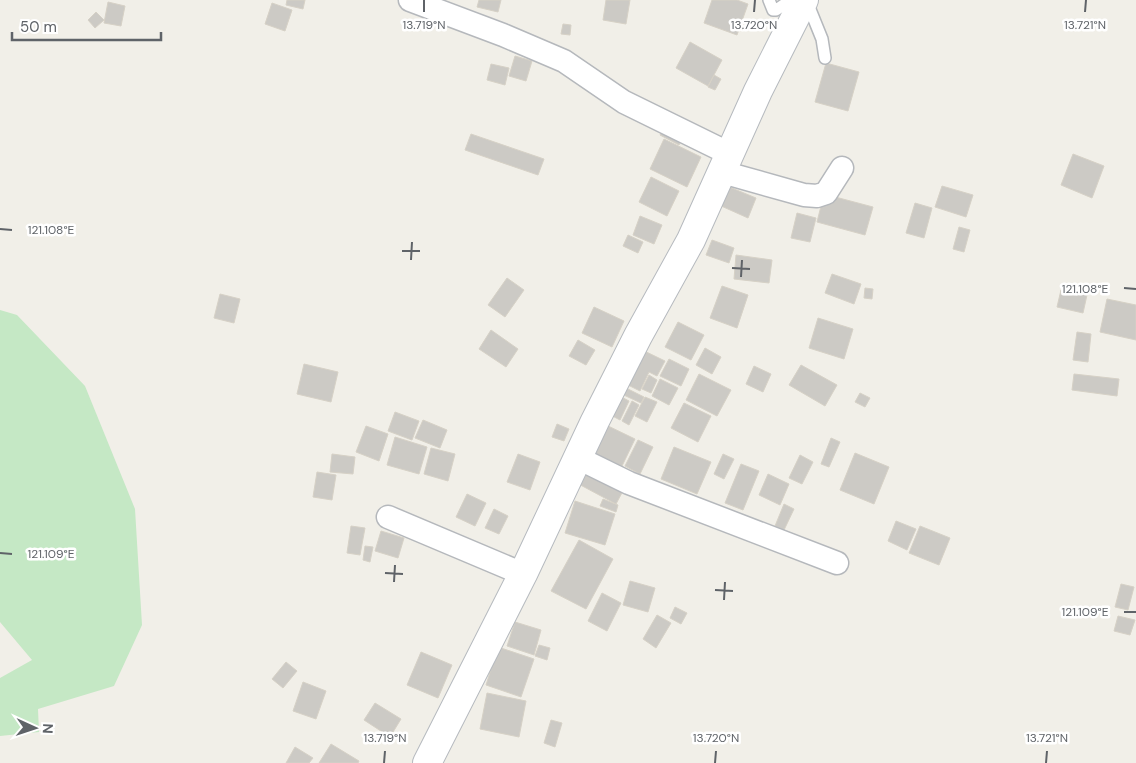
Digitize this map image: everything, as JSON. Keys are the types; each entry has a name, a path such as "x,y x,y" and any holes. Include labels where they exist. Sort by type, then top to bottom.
{"street":[{"path":"410,0 503,35 564,61 624,102 726,163 804,195 817,196 826,192 842,168"},
{"path":"427,763 638,336 691,240 758,91 805,0"},
{"path":"578,458 629,483 837,563"},
{"path":"388,517 522,574"}],"lane":[{"path":"769,0 773,10 776,10 791,0"},
{"path":"805,0 822,39 824,58"}],"green space":[{"path":"0,310 17,315 85,386 135,509 142,625 114,686 38,709 39,732 0,736 0,678 32,660 0,622"}],"building":[{"path":"287,0 305,0 303,9 286,5"},
{"path":"479,0 501,0 498,12 477,7"},
{"path":"606,0 630,0 626,24 603,20"},
{"path":"712,0 737,0 748,4 737,35 704,23"},
{"path":"108,2 125,6 121,26 104,23"},
{"path":"272,3 292,10 285,31 265,24"},
{"path":"96,12 104,20 95,28 88,20"},
{"path":"563,24 571,25 570,35 561,34"},
{"path":"690,42 722,60 708,86 676,68"},
{"path":"515,56 532,61 526,81 509,76"},
{"path":"826,63 859,72 848,111 815,102"},
{"path":"491,64 509,68 505,85 487,80"},
{"path":"714,75 721,79 715,90 708,87"},
{"path":"666,124 685,134 679,145 660,135"},
{"path":"471,134 544,159 538,175 465,150"},
{"path":"664,139 701,157 687,187 650,169"},
{"path":"1073,154 1104,166 1092,198 1061,185"},
{"path":"651,177 679,191 667,216 639,202"},
{"path":"727,186 756,198 748,218 719,205"},
{"path":"942,186 973,195 966,217 935,207"},
{"path":"824,194 873,207 865,235 817,222"},
{"path":"915,203 932,208 924,238 906,233"},
{"path":"797,213 816,218 810,242 791,238"},
{"path":"640,216 662,225 654,244 633,235"},
{"path":"959,227 970,230 964,252 953,249"},
{"path":"628,235 643,242 638,253 623,246"},
{"path":"712,240 734,248 729,263 706,255"},
{"path":"736,255 772,260 769,283 734,279"},
{"path":"832,274 861,284 854,304 825,293"},
{"path":"507,278 524,290 505,317 488,305"},
{"path":"722,286 748,295 737,328 710,318"},
{"path":"865,288 873,289 872,299 864,298"},
{"path":"1061,290 1087,295 1083,313 1057,307"},
{"path":"220,294 240,299 234,323 214,318"},
{"path":"1107,299 1136,305 1136,340 1100,332"},
{"path":"594,307 624,321 612,347 582,333"},
{"path":"818,318 853,329 844,359 809,348"},
{"path":"678,322 704,335 691,360 665,347"},
{"path":"491,330 518,349 506,367 479,349"},
{"path":"1077,332 1091,334 1088,362 1073,360"},
{"path":"578,340 595,350 586,365 569,356"},
{"path":"634,346 665,361 657,376 649,372 640,391 618,380"},
{"path":"705,348 721,357 712,374 696,365"},
{"path":"669,359 689,369 681,386 660,376"},
{"path":"304,364 338,372 331,402 297,394"},
{"path":"801,365 837,385 825,406 789,385"},
{"path":"754,366 771,374 763,392 746,384"},
{"path":"699,374 731,390 717,416 686,400"},
{"path":"1074,374 1119,379 1117,396 1072,390"},
{"path":"649,375 657,380 651,393 642,389"},
{"path":"660,379 678,388 669,405 652,396"},
{"path":"616,383 644,397 641,403 613,390"},
{"path":"612,392 629,401 620,420 603,411"},
{"path":"860,393 870,398 865,407 855,402"},
{"path":"645,397 657,402 647,422 635,416"},
{"path":"632,401 639,405 629,425 622,421"},
{"path":"684,403 711,416 698,442 671,428"},
{"path":"395,412 419,421 412,440 388,431"},
{"path":"423,420 447,430 440,448 415,438"},
{"path":"557,424 569,429 564,441 552,437"},
{"path":"604,424 635,439 622,466 591,452"},
{"path":"366,426 388,434 379,461 356,452"},
{"path":"395,437 427,447 419,474 387,465"},
{"path":"831,438 840,442 829,467 821,464"},
{"path":"638,440 653,447 640,474 625,466"},
{"path":"674,447 711,462 697,494 661,479"},
{"path":"431,448 455,454 448,481 424,474"},
{"path":"855,453 889,467 874,504 840,490"},
{"path":"332,454 355,457 353,474 330,472"},
{"path":"518,454 540,462 530,490 507,482"},
{"path":"723,454 734,459 724,479 714,474"},
{"path":"800,455 813,462 802,484 789,478"},
{"path":"741,464 759,471 743,510 725,503"},
{"path":"580,467 624,489 616,504 573,481"},
{"path":"317,472 336,475 332,500 313,497"},
{"path":"768,474 789,484 780,505 759,495"},
{"path":"467,494 486,503 475,526 456,517"},
{"path":"603,499 618,505 616,512 600,506"},
{"path":"575,501 615,514 605,545 565,533"},
{"path":"784,504 794,509 784,530 775,526"},
{"path":"494,509 508,516 499,534 485,528"},
{"path":"896,521 916,529 907,550 888,541"},
{"path":"351,526 365,528 360,555 347,553"},
{"path":"920,526 950,538 939,565 909,553"},
{"path":"381,531 404,538 398,558 375,551"},
{"path":"579,540 613,559 586,609 551,591"},
{"path":"365,546 373,547 370,562 363,560"},
{"path":"630,581 655,588 648,612 623,605"},
{"path":"1121,584 1134,587 1128,610 1115,607"},
{"path":"602,593 621,603 607,631 588,621"},
{"path":"675,607 687,613 681,624 670,618"},
{"path":"657,615 671,623 656,648 643,639"},
{"path":"1118,616 1135,620 1130,635 1114,631"},
{"path":"515,622 541,630 534,655 507,646"},
{"path":"539,645 550,648 547,660 535,656"},
{"path":"498,647 534,659 521,697 486,685"},
{"path":"421,652 452,665 438,698 407,685"},
{"path":"286,662 297,671 283,688 272,679"},
{"path":"303,682 326,691 316,719 293,711"},
{"path":"487,693 526,701 519,737 480,729"},
{"path":"375,703 401,719 390,737 364,720"},
{"path":"551,720 562,723 555,747 544,743"},
{"path":"331,744 359,761 358,763 319,763"},
{"path":"295,747 313,758 309,763 286,763"}]}
